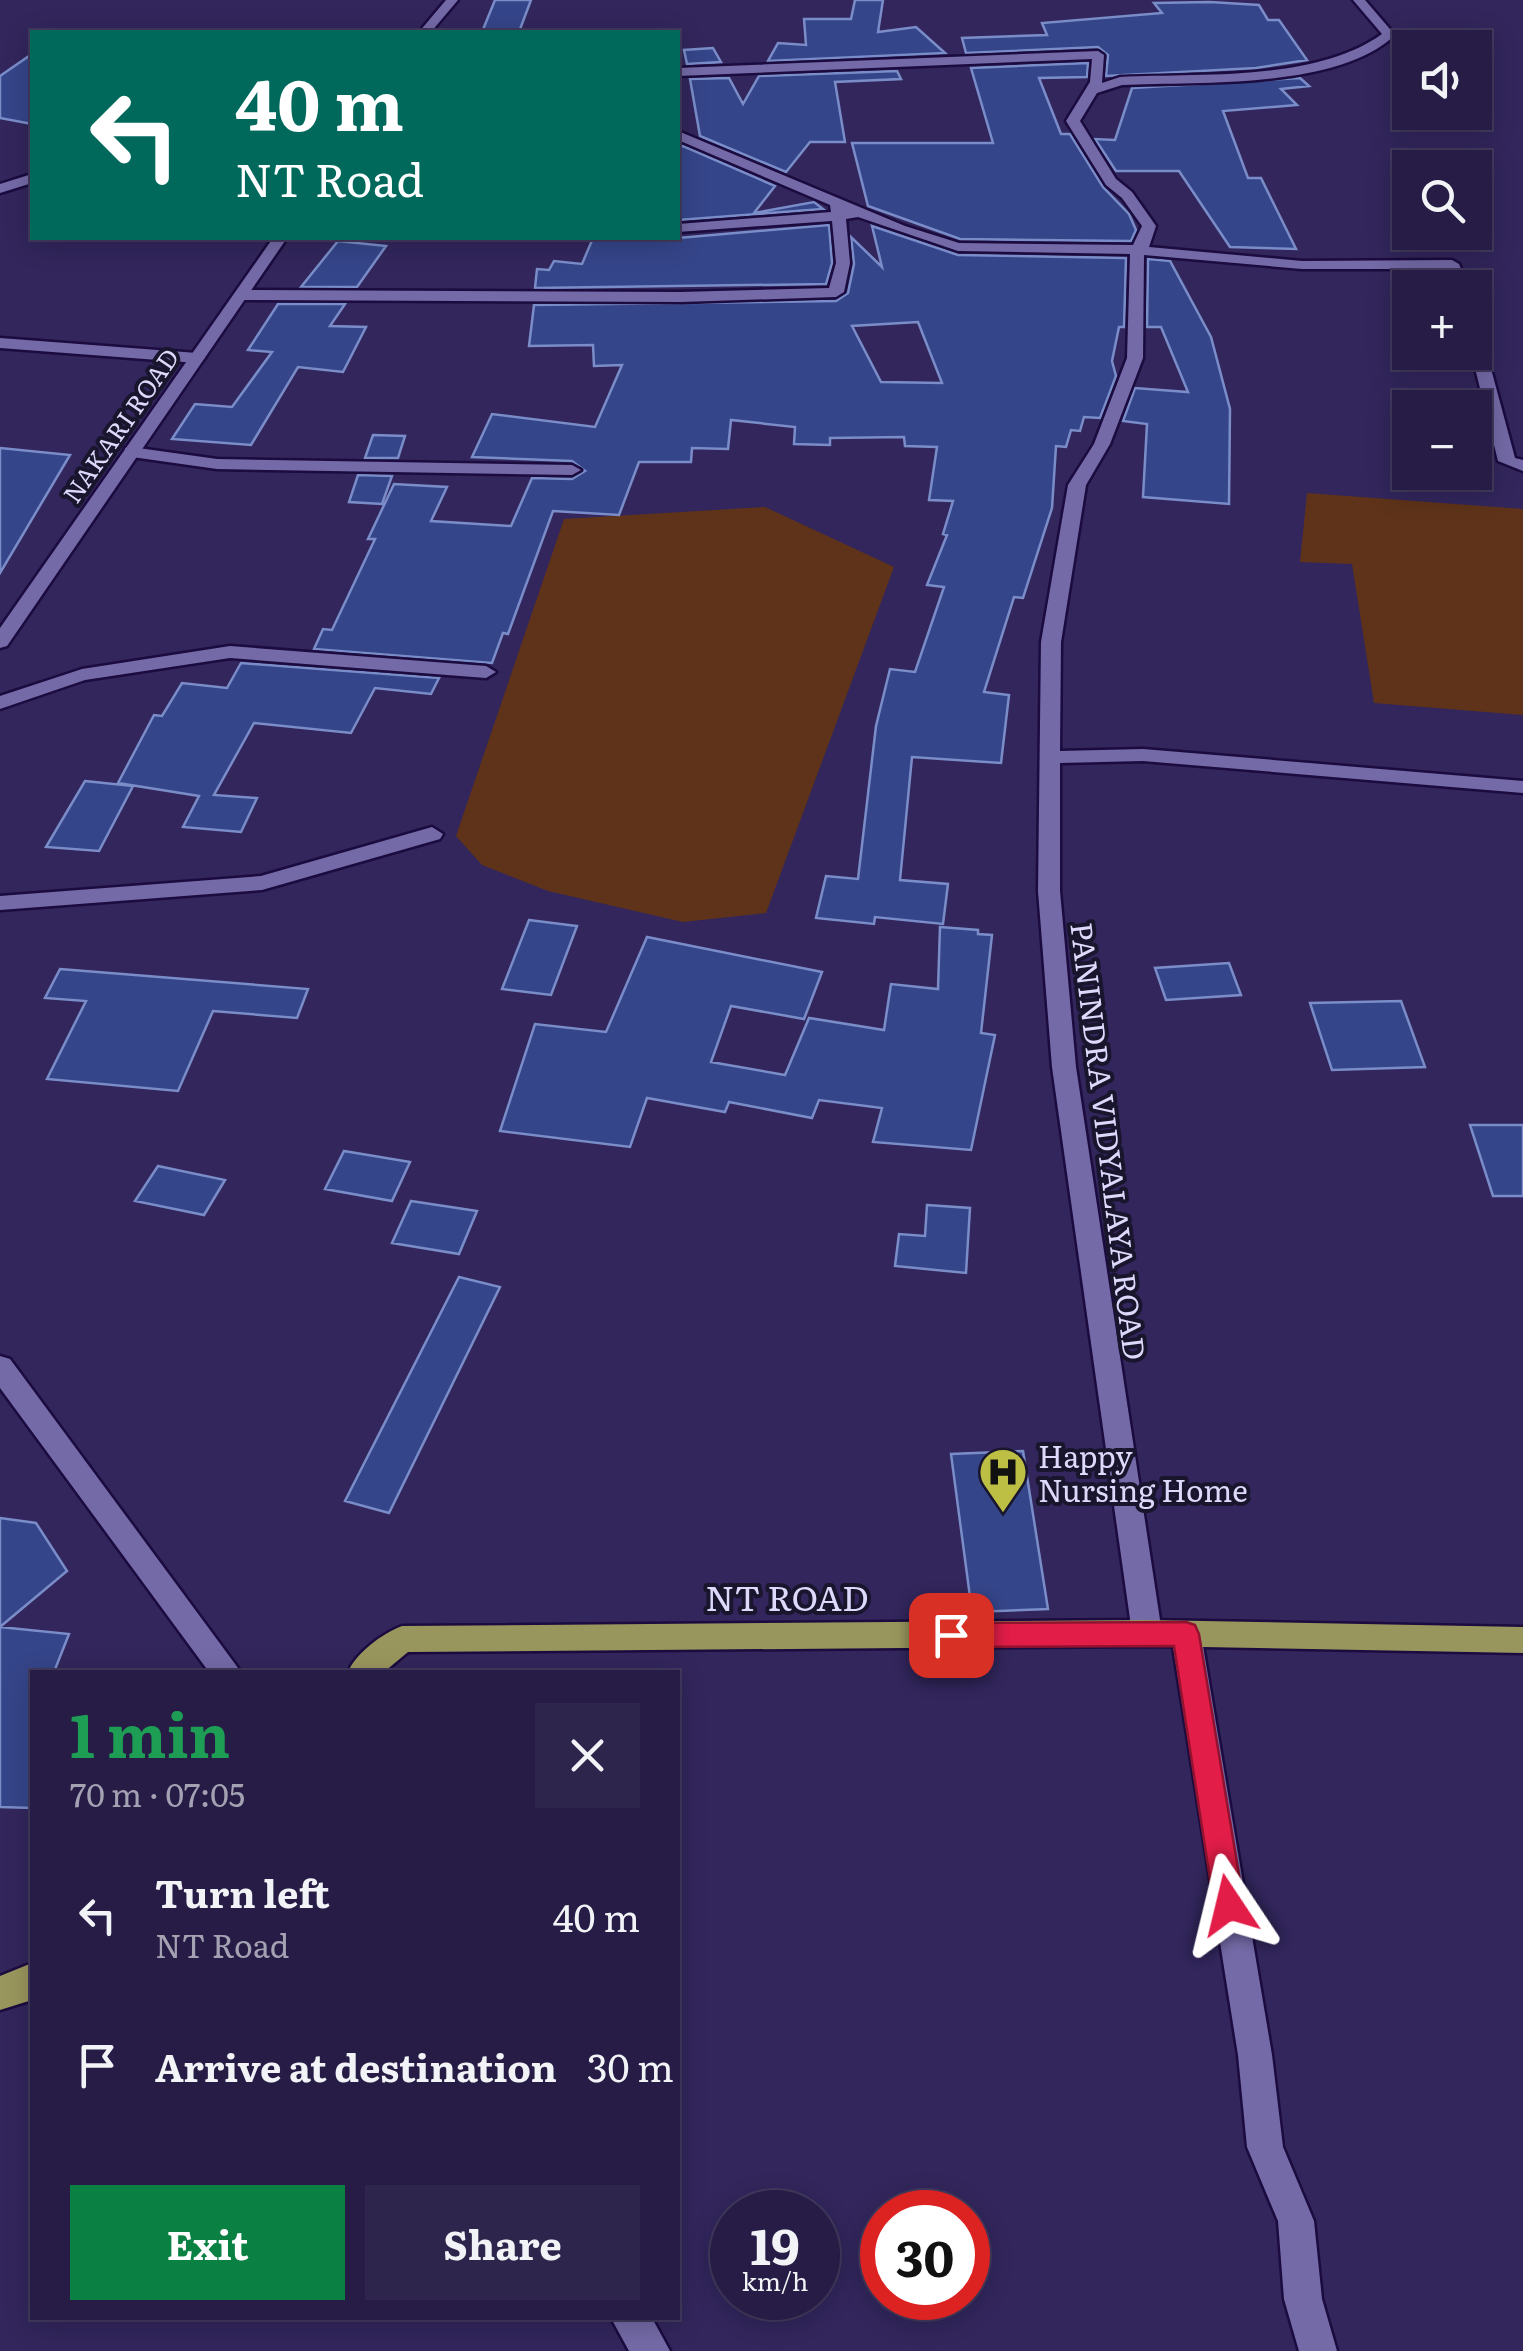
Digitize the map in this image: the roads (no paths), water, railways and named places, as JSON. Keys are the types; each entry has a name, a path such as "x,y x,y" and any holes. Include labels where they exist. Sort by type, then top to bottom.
{"main road":[{"name":"NT ROAD","path":"365,1670 402,1639 1147,1633 1523,1640"},
{"path":"0,1992 17,1990 30,1981"}],"street":[{"path":"428,30 452,0"},
{"path":"1095,90 1120,81 1292,70 1346,58 1380,45 1389,34 1359,0"},
{"path":"680,72 1098,55 1102,72 1095,90"},
{"name":"PANINDRA VIDYALAYA ROAD","path":"1095,90 1073,121 1111,182 1128,195 1149,226 1146,241 1136,250 1135,358 1102,444 1077,484 1066,531 1050,642 1049,891 1064,1067 1147,1633"},
{"path":"680,136 845,210 958,248 1136,250 1302,266 1452,264 1454,270"},
{"path":"0,189 30,179"},
{"path":"680,228 845,210"},
{"path":"241,294 682,296 836,292 845,210"},
{"name":"NAKARI ROAD","path":"0,642 279,240"},
{"path":"0,343 197,358"},
{"path":"1483,370 1507,460 1523,466"},
{"path":"132,452 217,464 572,470"},
{"path":"0,703 82,676 230,652 486,672"},
{"path":"1050,757 1143,756 1523,787"},
{"path":"0,903 262,883 432,834"},
{"path":"0,1367 225,1670"},
{"path":"1186,1634 1255,2054 1265,2148 1296,2221 1302,2300 1318,2350"},
{"path":"631,2320 651,2351"}],"place":[{"name":"Happy Nursing Home","path":"1003,1514"}]}
